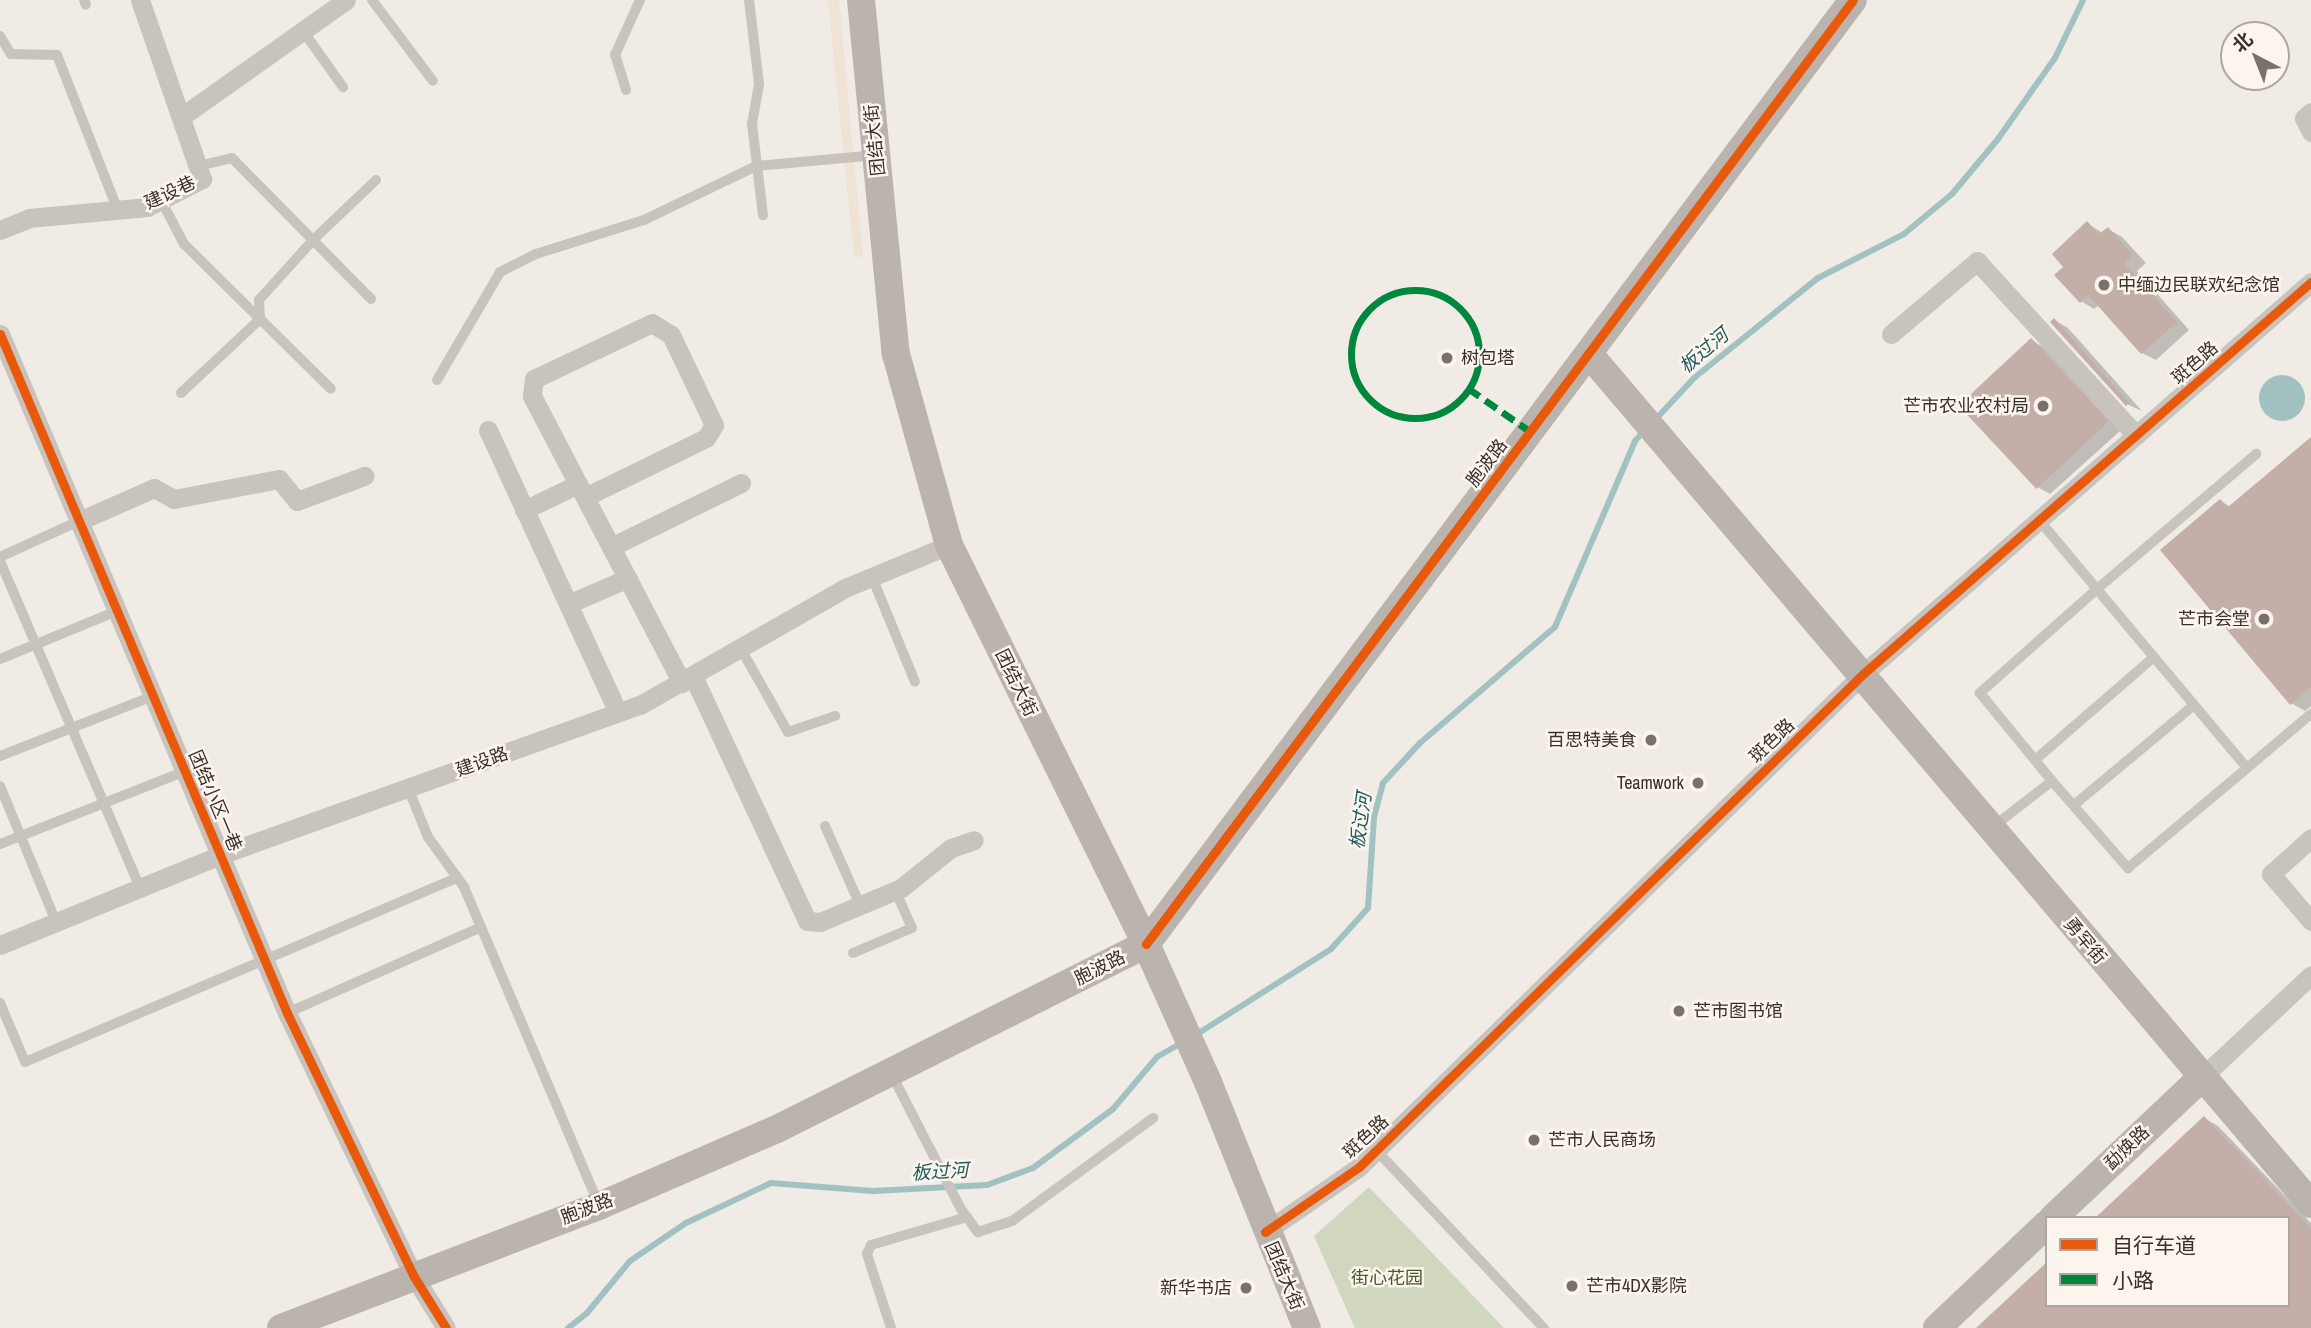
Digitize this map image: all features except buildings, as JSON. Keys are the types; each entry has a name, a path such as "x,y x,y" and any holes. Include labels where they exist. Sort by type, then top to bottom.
{"street":[{"name":"建设巷","path":"0,230 29,218 118,211 161,200 202,179 140,0"},
{"path":"181,117 346,0"},
{"name":"团结大街","path":"861,0 896,354 949,545 1146,944 1208,1082 1265,1232 1307,1328"},
{"name":"胞波路","path":"281,1328 413,1275 599,1206 777,1129 1146,944 1853,0"},
{"path":"2311,112 2304,118 2311,132"},
{"path":"1891,334 1977,261 2136,435"},
{"name":"斑色路","path":"1265,1232 1376,1150 1864,673 2311,282"},
{"path":"524,510 581,491 706,438 714,425 671,335 652,323 534,379 532,396 581,491 611,547 687,679 807,920 820,922 895,890 951,848 974,840"},
{"name":"团结小区一巷","path":"0,334 287,1013 413,1275 446,1328"},
{"name":"勇罕街","path":"1589,354 1623,397 1666,443 1864,673 2200,1079 2311,1204"},
{"path":"488,430 618,713"},
{"path":"79,521 154,488 174,499 279,479 297,501 365,476"},
{"path":"611,547 741,483"},
{"name":"建设路","path":"0,945 220,855 618,713 687,679 872,577 949,545"},
{"path":"568,604 628,578"},
{"path":"2311,838 2270,874 2311,921"},
{"path":"2200,1079 2311,975"},
{"name":"勐焕路","path":"2055,1216 2200,1079"},
{"path":"1937,1328 2045,1226"}],"lane":[{"path":"372,0 433,80"},
{"path":"626,90 615,55 640,0"},
{"path":"749,0 759,84 752,124 763,215"},
{"path":"303,31 343,87"},
{"path":"0,36 11,54 57,55 118,211"},
{"path":"437,380 500,272 536,254 644,220 756,166 876,155"},
{"path":"198,166 232,158 371,299"},
{"path":"181,393 260,319 259,300 313,240 376,180"},
{"path":"161,200 184,244 331,389"},
{"path":"2256,454 2096,589 1980,693 2052,781 2128,867 2311,714"},
{"path":"2039,520 2247,768"},
{"path":"79,521 0,559 139,888"},
{"path":"872,577 915,682"},
{"path":"0,659 117,611"},
{"path":"741,649 788,732 835,716"},
{"path":"2035,760 2154,657"},
{"path":"0,756 153,696"},
{"path":"2074,805 2194,705"},
{"path":"0,845 185,771"},
{"path":"1991,829 2052,781"},
{"path":"0,786 56,922"},
{"path":"408,788 428,837 457,878 481,927 599,1206"},
{"path":"825,826 860,905"},
{"path":"0,1003 25,1062 457,878"},
{"path":"853,953 912,928 895,890"},
{"path":"287,1013 481,927"},
{"path":"891,1072 936,1162 964,1213 978,1232 1012,1221 1153,1118"},
{"path":"1376,1150 1544,1328"},
{"path":"891,1328 867,1254 871,1245 964,1213"}],"green space":[{"name":"街心花园","path":"1369,1187 1504,1328 1355,1328 1314,1236"}],"shaded area":[{"path":"828,0 839,0 863,256 854,258"}],"water":[{"path":"2282,375 2298,382 2305,398 2298,414 2282,421 2266,414 2259,398 2266,382"}],"waterway":[{"name":"板过河","path":"1655,420 1694,378 1818,278 1904,234 1952,194 1998,139 2055,58 2083,0"},
{"name":"板过河","path":"1194,1036 1331,949 1368,908 1374,817 1383,783 1420,743 1555,627 1635,441 1645,430"},
{"name":"板过河","path":"568,1328 587,1313 630,1261 686,1223 771,1183 873,1191 987,1185 1033,1168 1113,1109 1157,1057 1181,1043"}],"marked path":[{"path":"1415,290 1439,295 1460,309 1474,330 1479,354 1474,378 1460,399 1439,413 1415,418 1391,413 1370,399 1356,378 1351,354 1356,330 1370,309 1391,295 1415,290"},
{"path":"1468,388 1531,432"}],"cycle path":[{"path":"1146,944 1853,0"},
{"path":"1265,1232 1359,1167 1864,673 2311,282"},
{"path":"0,334 287,1013 413,1275 446,1328"}],"place":[{"name":"中缅边民联欢纪念馆","path":"2104,285"},
{"name":"树包塔","path":"1447,358"},
{"name":"芒市农业农村局","path":"2043,406"},
{"name":"芒市会堂","path":"2264,619"},
{"name":"百思特美食","path":"1651,740"},
{"name":"Teamwork","path":"1698,783"},
{"name":"芒市图书馆","path":"1679,1011"},
{"name":"芒市人民商场","path":"1534,1140"},
{"name":"芒市4DX影院","path":"1572,1286"},
{"name":"新华书店","path":"1246,1288"}]}
